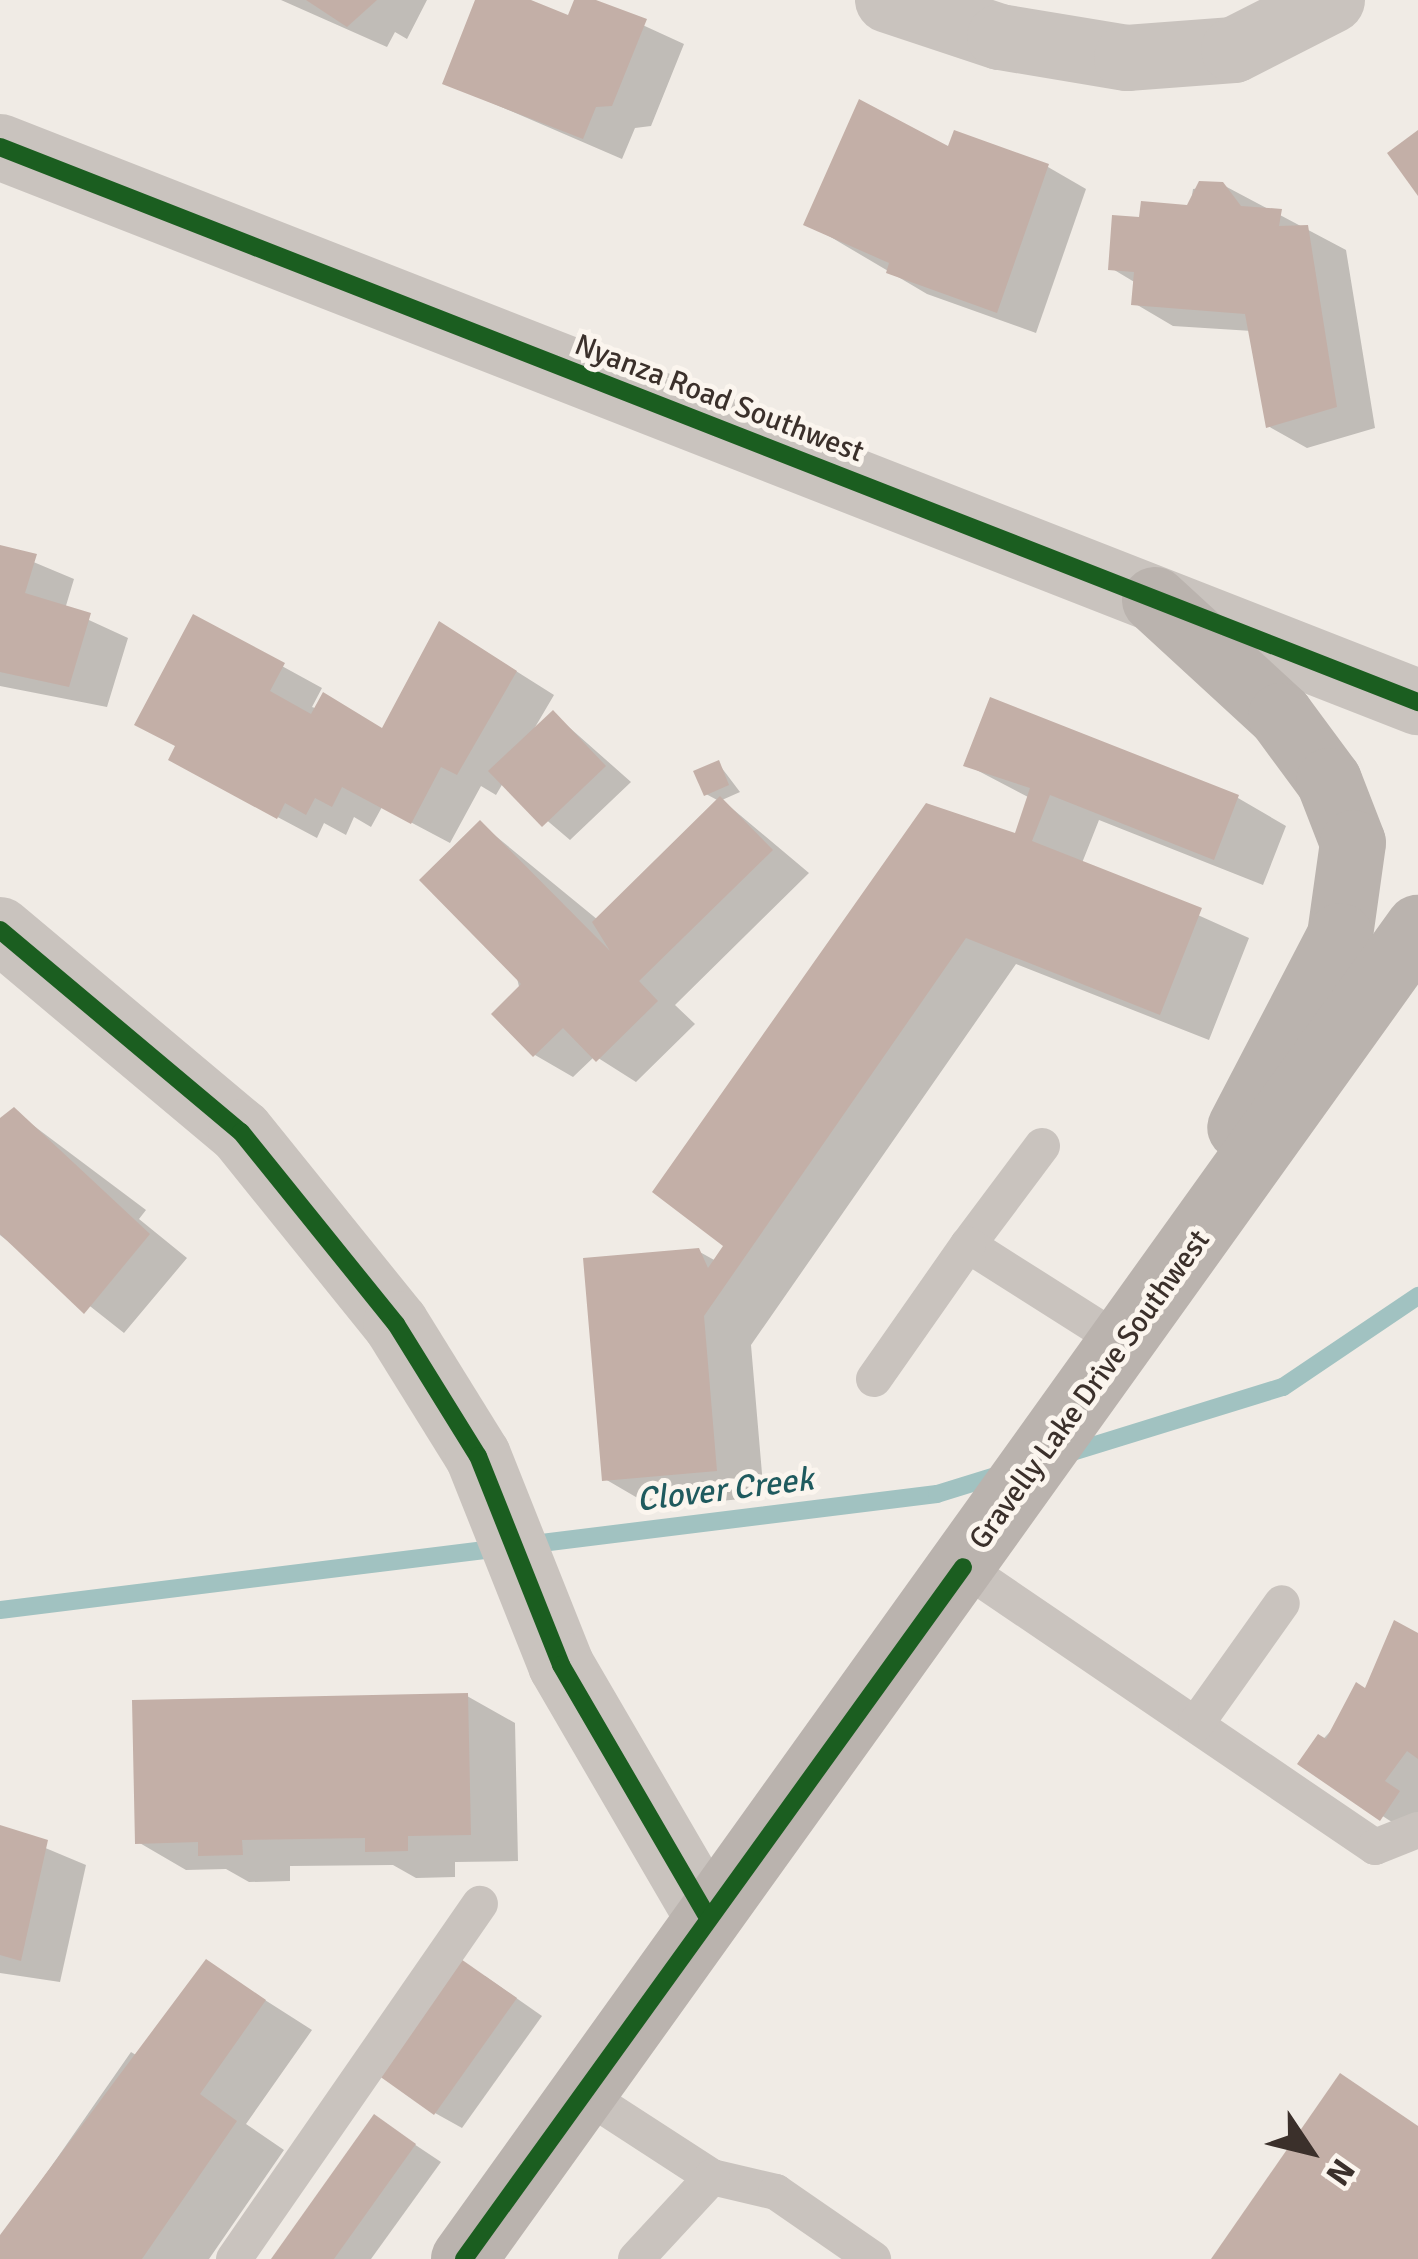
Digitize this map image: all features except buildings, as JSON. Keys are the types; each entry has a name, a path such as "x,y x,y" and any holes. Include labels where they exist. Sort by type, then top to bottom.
{"main road":[{"path":"1154,600 1281,716 1329,781 1353,843 1340,936 1171,1279"},
{"name":"Gravelly Lake Drive Southwest","path":"464,2259 706,1914 1171,1279 1418,928"}],"street":[{"path":"888,0 1000,38 1127,58 1234,50 1332,0"},
{"name":"Nyanza Road Southwest","path":"0,147 1418,702"},
{"path":"0,930 242,1132 396,1324 478,1456 561,1665 706,1914"}],"lane":[{"path":"874,1379 1042,1146"},
{"path":"968,1245 1124,1344"},
{"path":"963,1567 1375,1847 1418,1830"},
{"path":"1196,1724 1282,1603"},
{"path":"234,2259 480,1904"},
{"path":"581,2092 712,2177 776,2192 873,2259"},
{"path":"636,2259 712,2177"}],"waterway":[{"name":"Clover Creek","path":"1066,1454 1283,1387 1418,1296"},
{"name":"Clover Creek","path":"0,1610 937,1494 1005,1473"}],"cycle path":[{"path":"0,147 1418,702"},
{"path":"0,930 241,1132 396,1324 478,1456 561,1665 706,1914"},
{"path":"464,2259 963,1567"}]}
